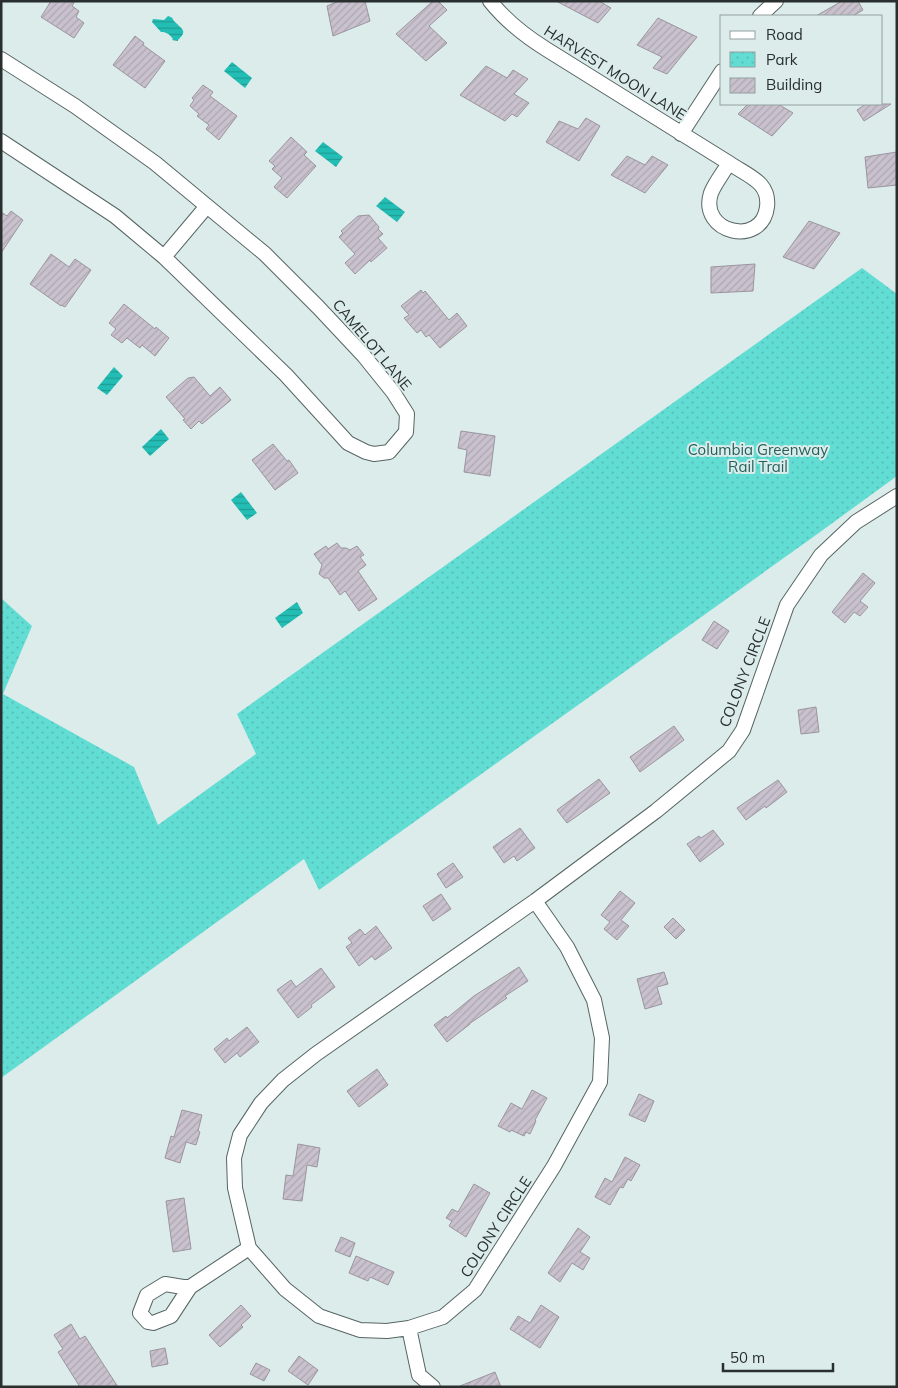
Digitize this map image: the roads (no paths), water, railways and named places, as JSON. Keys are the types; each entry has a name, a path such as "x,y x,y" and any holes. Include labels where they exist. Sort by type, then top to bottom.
{"street":[{"name":"HARVEST MOON LANE","path":"490,1 498,12 529,38 681,134 729,163 757,181 765,191 766,210 761,221 746,231 734,232 722,227 717,223 711,212 711,194 729,163"},
{"path":"761,15 776,1"},
{"name":"CAMELOT LANE","path":"1,59 75,106 155,163 265,254 364,356 394,392 406,414 406,432 389,452 374,454 348,443 286,375 164,257 115,216 1,141"},
{"path":"681,134 720,74"},
{"path":"164,257 207,206"},
{"name":"COLONY CIRCLE","path":"535,901 567,947 594,1000 602,1038 600,1082 554,1166 476,1290 443,1317 409,1328 387,1331 360,1330 319,1316 285,1288 249,1248 235,1188 234,1158 240,1136 261,1103 284,1080 316,1054 535,901 656,810 729,751 743,730 787,605 821,555 856,522 897,496"},
{"path":"190,1286 249,1248"},
{"path":"409,1328 416,1381 433,1387"}],"park label":[{"name":"Columbia Greenway Rail Trail","path":"758,458"}]}
